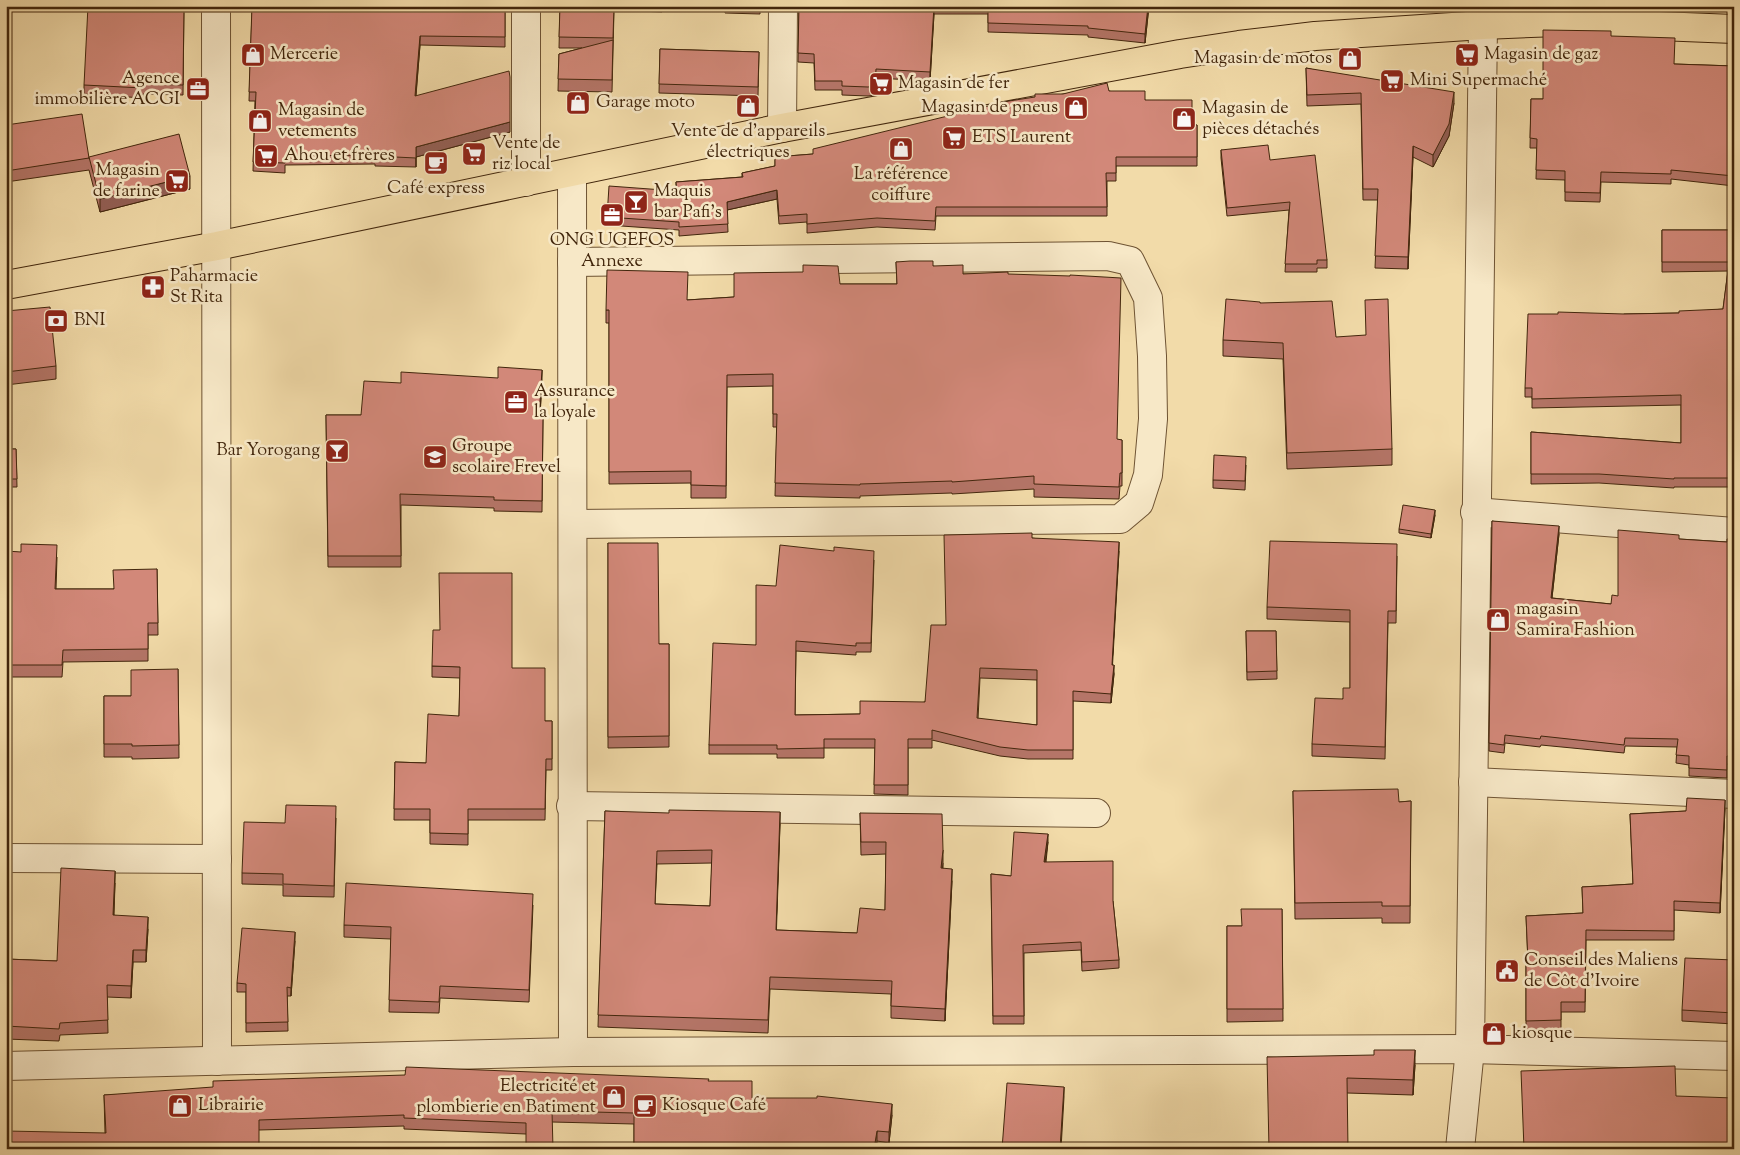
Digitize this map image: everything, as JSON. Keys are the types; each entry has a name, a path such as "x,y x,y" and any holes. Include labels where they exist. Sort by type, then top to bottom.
{"main road":[{"path":"6,285 216,246 782,128 1170,56 1239,45 1315,36 1483,26 1558,14 1734,29"}],"street":[{"path":"216,6 217,1061"},
{"path":"526,6 526,182"},
{"path":"782,128 783,6"},
{"path":"1460,1149 1470,1049 1483,26"},
{"path":"572,173 572,1052"},
{"path":"572,262 1108,256 1130,261 1148,298 1152,356 1153,419 1148,476 1139,503 1120,519 573,524"},
{"path":"1476,512 1734,532"},
{"path":"1473,782 1734,794"},
{"path":"572,806 1096,813"},
{"path":"6,858 217,859"},
{"path":"6,1066 572,1052 1470,1049 1734,1056"}],"building":[{"path":"88,6 156,8 156,6 184,6 183,85 143,84 143,88 84,85"},
{"path":"252,6 505,6 505,37 420,36 415,96 509,71 510,122 416,147 416,158 375,155 285,156 285,163 253,162 256,92 249,92"},
{"path":"560,6 614,6 613,38 559,37"},
{"path":"799,6 934,6 930,72 876,69 875,86 868,87 842,86 842,81 815,81 814,54 798,53"},
{"path":"988,6 1148,6 1145,34 1088,28 1088,26 988,23"},
{"path":"1543,30 1611,31 1611,36 1675,38 1674,64 1734,66 1734,176 1671,170 1671,174 1601,172 1600,193 1565,192 1565,171 1536,170 1537,139 1530,138 1531,99 1543,99"},
{"path":"613,40 612,80 558,79 559,54"},
{"path":"660,49 759,52 758,87 659,84"},
{"path":"1306,68 1454,92 1449,124 1433,155 1413,146 1408,257 1375,256 1378,189 1363,189 1361,93 1307,95"},
{"path":"1107,83 1109,91 1145,91 1145,100 1192,100 1192,125 1197,125 1197,157 1116,157 1116,173 1106,173 1107,207 936,207 935,221 877,218 807,224 807,214 779,216 777,190 727,202 728,224 679,227 679,222 607,217 609,186 677,191 676,182 743,177 742,173 775,166 775,157 813,154 813,149 1009,101 1035,97 1035,94 1063,94"},
{"path":"82,114 89,158 6,171 6,125"},
{"path":"179,134 190,176 100,199 89,157"},
{"path":"1268,145 1270,160 1315,155 1327,260 1317,260 1317,264 1285,264 1290,202 1227,208 1221,150"},
{"path":"1662,230 1734,230 1734,478 1674,479 1599,474 1531,474 1531,432 1681,443 1681,395 1532,399 1532,388 1525,388 1528,314 1558,314 1558,312 1679,313 1679,311 1723,309 1729,262 1662,262"},
{"path":"933,261 933,266 963,265 963,274 1008,272 1008,274 1121,278 1117,439 1122,440 1122,473 1120,473 1119,487 1034,484 1034,476 952,482 860,485 775,483 777,414 773,414 773,374 727,375 726,486 691,485 691,471 609,472 609,310 606,310 607,270 688,272 687,300 734,297 734,273 803,272 803,265 838,266 840,284 897,284 896,262"},
{"path":"1226,299 1260,303 1332,301 1336,337 1366,335 1365,300 1388,299 1392,449 1287,453 1283,343 1223,340"},
{"path":"50,307 56,366 6,372 6,311"},
{"path":"498,367 542,370 539,417 543,417 542,501 494,500 494,497 400,494 401,556 328,556 326,415 361,415 364,381 401,383 401,372 498,378"},
{"path":"6,449 16,449 17,479 6,479"},
{"path":"1214,455 1246,457 1245,481 1213,480"},
{"path":"1403,505 1435,510 1431,534 1399,529"},
{"path":"1492,521 1559,526 1551,598 1611,604 1612,595 1618,596 1618,530 1679,535 1679,539 1727,542 1727,539 1734,539 1734,757 1727,756 1727,770 1689,768 1689,756 1676,755 1678,739 1625,738 1624,745 1541,736 1540,739 1505,735 1504,745 1489,743"},
{"path":"1032,533 1032,538 1119,542 1111,694 1073,691 1073,750 1028,750 1000,747 932,730 932,739 908,739 908,785 874,785 875,739 824,739 824,748 777,749 777,745 709,745 713,643 756,645 756,585 776,586 780,545 834,551 834,547 874,551 871,643 856,643 856,646 796,641 795,715 860,714 860,701 925,702 931,625 946,625 944,535","holes":["980,668 1037,670 1037,725 977,718"]},
{"path":"1270,541 1397,544 1396,611 1388,611 1385,747 1312,744 1315,698 1343,699 1343,688 1350,688 1350,610 1267,607"},
{"path":"608,543 658,543 659,644 669,644 669,736 608,737"},
{"path":"21,544 57,545 55,589 114,589 113,570 157,569 158,623 148,623 148,649 63,650 62,665 6,665 6,551 21,552"},
{"path":"439,573 512,573 512,668 545,668 545,721 552,721 552,759 546,759 545,809 468,809 468,834 430,833 430,809 394,809 395,762 426,763 428,714 459,716 460,667 432,666 433,630 440,630"},
{"path":"1246,631 1276,631 1277,671 1247,672"},
{"path":"178,669 179,745 132,746 132,744 104,744 104,696 131,696 131,670"},
{"path":"1398,789 1399,802 1411,801 1410,906 1382,906 1382,902 1295,903 1293,791"},
{"path":"1687,798 1725,800 1720,903 1674,901 1674,931 1586,930 1585,1002 1561,1002 1561,1020 1526,1021 1526,962 1528,962 1526,916 1583,913 1582,887 1633,884 1630,814 1686,811"},
{"path":"286,805 336,806 334,886 283,884 283,874 242,873 244,822 285,823"},
{"path":"669,810 780,812 776,930 857,933 860,908 885,910 886,842 861,842 860,813 942,814 943,850 941,868 952,869 945,1009 891,1006 892,981 770,977 768,1020 598,1015 605,811 669,813","holes":["712,850 710,906 655,904 657,851"]},
{"path":"1014,832 1048,834 1044,862 1113,861 1113,901 1119,960 1082,962 1081,942 1023,945 1024,1016 993,1016 991,874 1011,876"},
{"path":"61,868 115,871 113,915 148,917 146,950 133,950 131,986 107,985 108,1020 60,1023 59,1029 6,1026 6,959 57,961"},
{"path":"346,883 533,894 529,990 440,986 439,1002 389,1000 391,927 344,925"},
{"path":"1241,909 1282,909 1283,1009 1227,1009 1227,926 1242,926"},
{"path":"242,928 295,932 291,988 287,987 288,1022 246,1023 246,984 237,983"},
{"path":"1685,958 1734,960 1734,1013 1682,1010"},
{"path":"1374,1050 1415,1050 1413,1080 1347,1078 1348,1149 1269,1149 1267,1057 1374,1055"},
{"path":"1675,1066 1676,1096 1734,1098 1734,1149 1524,1149 1521,1071"},
{"path":"406,1067 709,1079 708,1081 752,1081 752,1098 817,1098 817,1096 892,1104 889,1132 877,1131 874,1149 634,1149 634,1113 552,1111 553,1149 526,1149 526,1123 404,1118 404,1115 259,1120 259,1149 6,1149 6,1131 106,1133 104,1095 213,1087 213,1081 405,1075"},
{"path":"1007,1083 1064,1087 1060,1149 1002,1149"}],"place":[{"name":"Mercerie","path":"253,55"},
{"name":"Magasin de gaz","path":"1467,55"},
{"name":"Magasin de motos","path":"1350,59"},
{"name":"Mini Supermaché","path":"1392,81"},
{"name":"Magasin de fer","path":"881,84"},
{"name":"Agence immobilière ACGI","path":"198,89"},
{"name":"Garage moto","path":"578,103"},
{"name":"Vente de d'appareils électriques","path":"748,106"},
{"name":"Magasin de pneus","path":"1076,108"},
{"name":"Magasin de pièces détachés","path":"1184,119"},
{"name":"Magasin de vetements","path":"260,121"},
{"name":"ETS Laurent","path":"954,138"},
{"name":"La référence coiffure","path":"901,149"},
{"name":"Vente de riz local","path":"474,154"},
{"name":"Ahou et frères","path":"266,156"},
{"name":"Café express","path":"436,163"},
{"name":"Magasin de farine","path":"177,181"},
{"name":"Maquis bar Pafi's","path":"636,202"},
{"name":"ONG UGEFOS Annexe","path":"612,215"},
{"name":"Paharmacie St Rita","path":"153,287"},
{"name":"BNI","path":"56,321"},
{"name":"Assurance la loyale","path":"516,402"},
{"name":"Bar Yorogang","path":"337,451"},
{"name":"Groupe scolaire Frevel","path":"435,457"},
{"name":"magasin Samira Fashion","path":"1498,620"},
{"name":"Conseil des Maliens de Côt d'Ivoire","path":"1507,971"},
{"name":"kiosque","path":"1494,1034"},
{"name":"Electricité et plombierie en Batiment","path":"614,1097"},
{"name":"Librairie","path":"180,1106"},
{"name":"Kiosque Café","path":"645,1106"}]}
